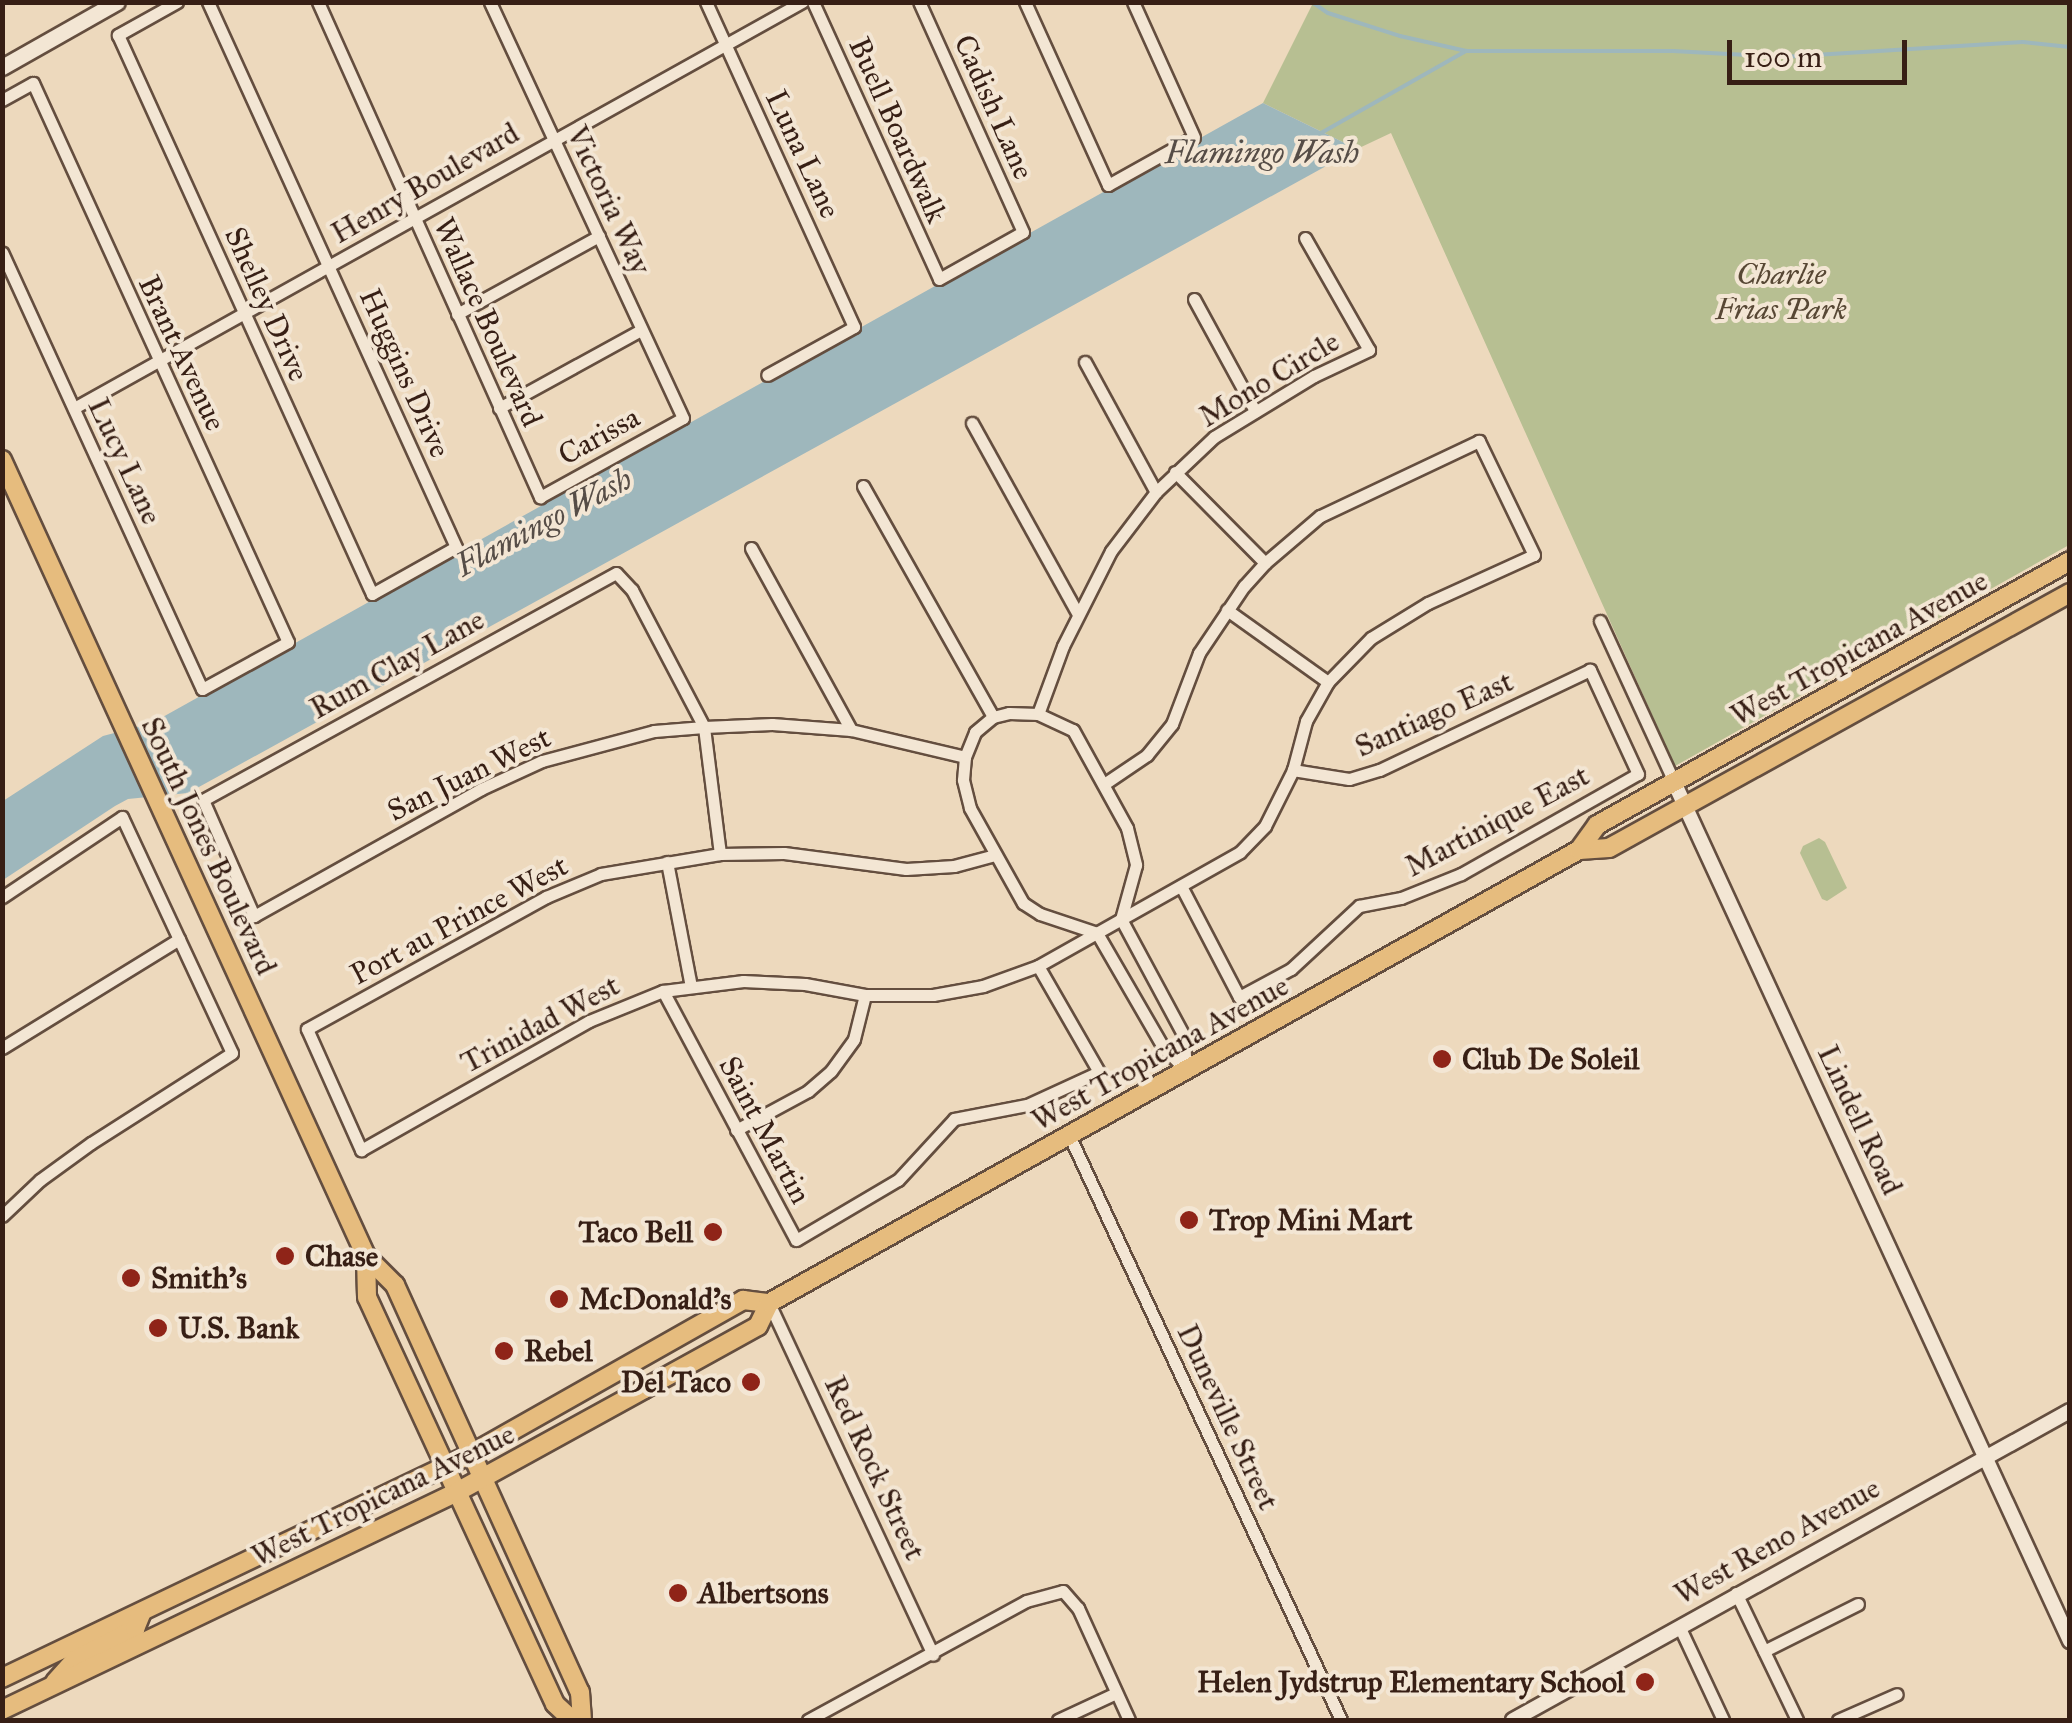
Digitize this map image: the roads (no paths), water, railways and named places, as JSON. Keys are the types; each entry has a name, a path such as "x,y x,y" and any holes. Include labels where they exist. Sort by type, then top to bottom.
{"main road":[{"path":"2,67 117,2"},
{"name":"South Jones Boulevard","path":"2,460 366,1256 395,1285 580,1692 582,1720"},
{"name":"West Tropicana Avenue","path":"2,1710 457,1492 758,1326 769,1303 1578,850 1597,825 2070,561"},
{"name":"West Tropicana Avenue","path":"1578,850 1609,848 2070,594"},
{"path":"1905,653 1919,677"},
{"path":"1886,664 1900,688"},
{"name":"South Jones Boulevard","path":"366,1256 367,1297 556,1704 572,1720"},
{"name":"West Tropicana Avenue","path":"2,1678 471,1454 744,1300 769,1303"},
{"path":"52,1686 75,1660 135,1629 142,1612"}],"street":[{"name":"Shelley Drive","path":"177,2 118,35 372,594"},
{"name":"Huggins Drive","path":"208,2 456,547 372,594"},
{"name":"Wallace Boulevard","path":"318,2 540,497"},
{"name":"Victoria Way","path":"490,2 683,418"},
{"name":"Luna Lane","path":"706,2 854,326 767,375"},
{"name":"Henry Boulevard","path":"74,408 802,2"},
{"name":"Buell Boardwalk","path":"813,2 938,279 1023,232"},
{"name":"Cadish Lane","path":"919,2 1023,232"},
{"path":"1025,2 1108,185 1194,138 1132,2"},
{"name":"Brant Avenue","path":"2,100 33,83 288,642 202,689"},
{"path":"456,314 599,236"},
{"name":"Mono Circle","path":"1038,714 1078,614 1111,551 1156,492 1214,437 1254,411 1369,350 1306,238"},
{"name":"Lucy Lane","path":"2,253 202,689"},
{"path":"1194,300 1254,411"},
{"path":"499,408 641,330"},
{"path":"1085,362 1156,492"},
{"name":"Carissa","path":"540,497 683,418"},
{"path":"972,423 1078,614"},
{"name":"Trinidad West","path":"307,1030 361,1150 589,1022 663,991 742,981 805,984 865,996 933,994 983,986 1038,966 1240,852 1265,826 1293,770 1306,721 1328,682 1371,638 1428,603 1534,555 1479,441 1320,516 1265,563"},
{"path":"1104,784 1147,755 1172,724 1200,652 1265,563 1175,472"},
{"path":"863,486 992,718"},
{"path":"751,548 851,730"},
{"name":"Rum Clay Lane","path":"203,800 616,573 632,590 704,727"},
{"path":"1227,610 1328,682"},
{"name":"Lindell Road","path":"1600,620 2070,1642"},
{"name":"Santiago East","path":"1293,770 1349,778 1380,770 1590,670"},
{"name":"Martinique East","path":"1181,886 1240,996 1291,968 1359,906 1401,898 1461,874 1638,774 1590,670"},
{"path":"1038,714 1073,730 1104,784 1127,828 1136,866 1116,922 1184,1036 1186,1070 1162,1047 1097,933 1040,914 1023,903 995,855 970,808 963,780 965,757 974,732 992,718 1038,714"},
{"name":"San Juan West","path":"203,800 254,916 481,789 542,761 654,731 772,724 851,730 965,757"},
{"path":"704,727 720,854"},
{"path":"2,898 122,818 232,1053 91,1143 40,1180 2,1216"},
{"name":"Port au Prince West","path":"307,1030 546,897 602,874 720,854 784,853 906,869 954,866 995,855"},
{"path":"667,862 691,988"},
{"path":"2,1048 179,939"},
{"name":"Saint Martin","path":"663,991 796,1240 857,1208 898,1180 954,1119 1027,1105 1099,1072 1038,966"},
{"path":"736,1130 808,1091 831,1071 854,1039 865,996"},
{"name":"Duneville Street","path":"1069,1136 1341,1720"},
{"name":"Red Rock Street","path":"769,1303 933,1655"},
{"name":"West Reno Avenue","path":"1513,1720 2070,1411"},
{"path":"808,1720 1047,1592 1064,1591 1078,1608 1129,1720"},
{"path":"1736,1593 1797,1720"},
{"path":"1764,1651 1858,1604"},
{"path":"1680,1628 1723,1720"},
{"path":"1058,1720 1116,1693"},
{"path":"1838,1720 1897,1694"}],"water":[{"name":"Flamingo Wash","path":"1263,103 1357,149 188,793 128,799 115,806 3,880 3,801 103,736 152,723"}],"waterway":[{"path":"1312,2 1328,13 1400,36 1466,51"},
{"name":"Flamingo Wash","path":"1321,133 1466,51 1673,51 1783,57 2023,42 2070,47"}],"place":[{"name":"Club De Soleil","path":"1442,1059"},
{"name":"Trop Mini Mart","path":"1189,1220"},
{"name":"Taco Bell","path":"713,1232"},
{"name":"Chase","path":"285,1256"},
{"name":"Smith's","path":"131,1278"},
{"name":"McDonald's","path":"559,1299"},
{"name":"U.S. Bank","path":"158,1328"},
{"name":"Rebel","path":"504,1351"},
{"name":"Del Taco","path":"751,1382"},
{"name":"Albertsons","path":"678,1593"},
{"name":"Helen Jydstrup Elementary School","path":"1645,1682"}],"park label":[{"name":"Charlie Frias Park","path":"1781,291"}]}
